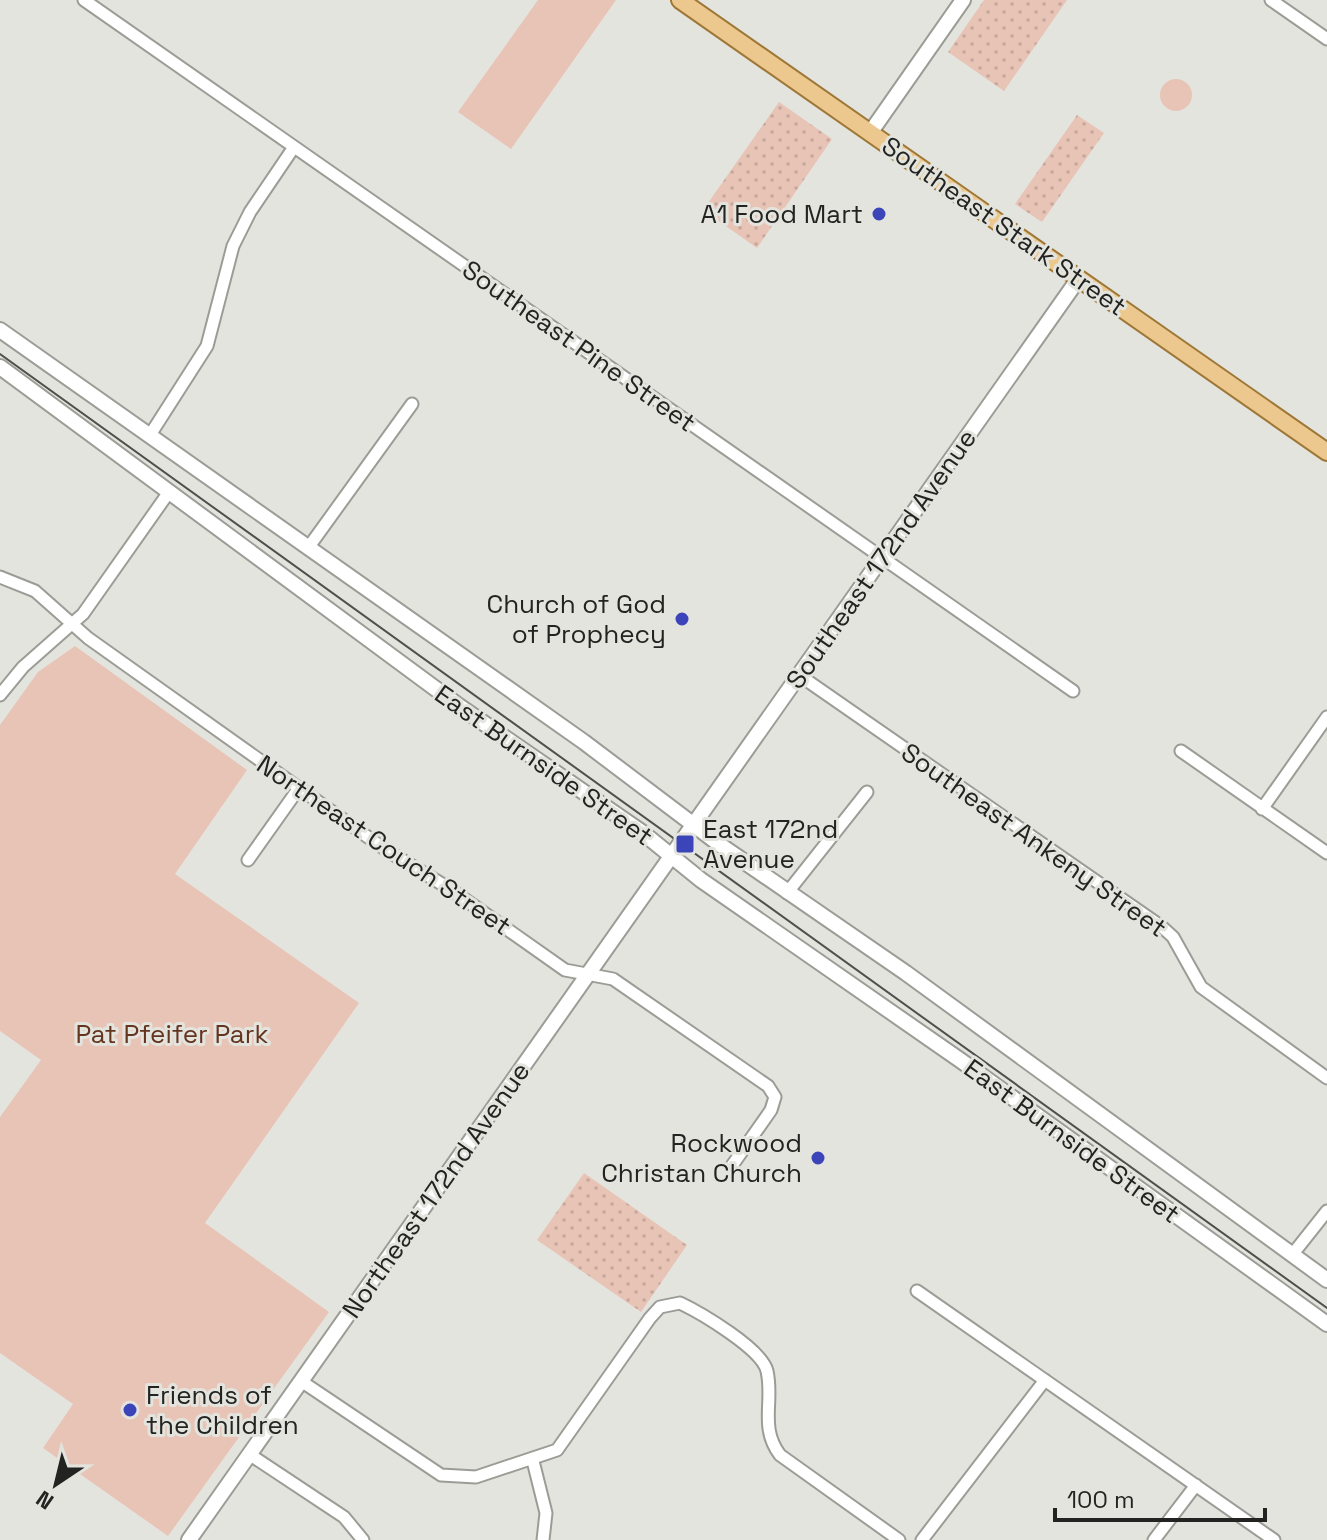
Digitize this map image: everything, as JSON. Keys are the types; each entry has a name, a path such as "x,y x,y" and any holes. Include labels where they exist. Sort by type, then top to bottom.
{"main road":[{"name":"Southeast Stark Street","path":"680,0 1327,452"}],"street":[{"name":"Southeast Pine Street","path":"84,0 1073,691"},
{"path":"870,133 963,0"},
{"path":"1271,0 1327,39"},
{"path":"150,435 207,346 233,246 250,212 294,147"},
{"name":"Southeast 172nd Avenue","path":"683,840 1079,278"},
{"name":"East Burnside Street","path":"0,330 584,742 787,893 906,973 1327,1280"},
{"name":"East Burnside Street","path":"0,367 459,706 578,786 1327,1324"},
{"path":"308,548 412,404"},
{"path":"0,695 23,667 72,624 169,492"},
{"name":"Northeast Couch Street","path":"0,577 35,591 72,624 299,788 565,970 613,979 768,1086 775,1097 771,1110 731,1167"},
{"name":"Southeast Ankeny Street","path":"799,675 1162,927 1173,937 1201,987 1327,1078"},
{"path":"1262,809 1327,717"},
{"path":"1181,751 1327,853"},
{"path":"248,860 299,788"},
{"path":"787,893 867,792"},
{"name":"Northeast 172nd Avenue","path":"189,1540 683,840"},
{"path":"1292,1255 1327,1211"},
{"path":"917,1291 1274,1540"},
{"path":"301,1381 441,1475 476,1477 533,1461 557,1450 568,1439 660,1307 680,1303 759,1354 767,1369 766,1428 771,1443 780,1455 899,1540"},
{"path":"922,1540 1045,1380"},
{"path":"249,1454 344,1517 363,1540"},
{"path":"533,1461 546,1513 543,1540"},
{"path":"1154,1540 1196,1485"}],"green space":[{"path":"538,0 616,0 511,149 458,112"},
{"path":"984,0 1067,0 1004,91 948,52"},
{"path":"1176,79 1188,83 1192,95 1188,107 1176,111 1164,107 1160,95 1164,83"},
{"path":"779,102 832,139 757,248 703,210"},
{"path":"1077,115 1104,133 1042,222 1015,204"},
{"name":"Pat Pfeifer Park","path":"75,646 247,770 175,874 359,1003 205,1223 329,1312 168,1536 43,1448 73,1404 0,1353 0,1117 41,1060 0,1031 0,725 38,672"},
{"path":"584,1173 687,1245 641,1312 537,1240"}],"tram line":[{"path":"0,354 1327,1308"}],"place":[{"name":"A1 Food Mart","path":"879,214"},
{"name":"Church of God of Prophecy","path":"682,619"},
{"name":"East 172nd Avenue","path":"685,844"},
{"name":"Rockwood Christan Church","path":"818,1158"},
{"name":"Friends of the Children","path":"130,1410"}]}
